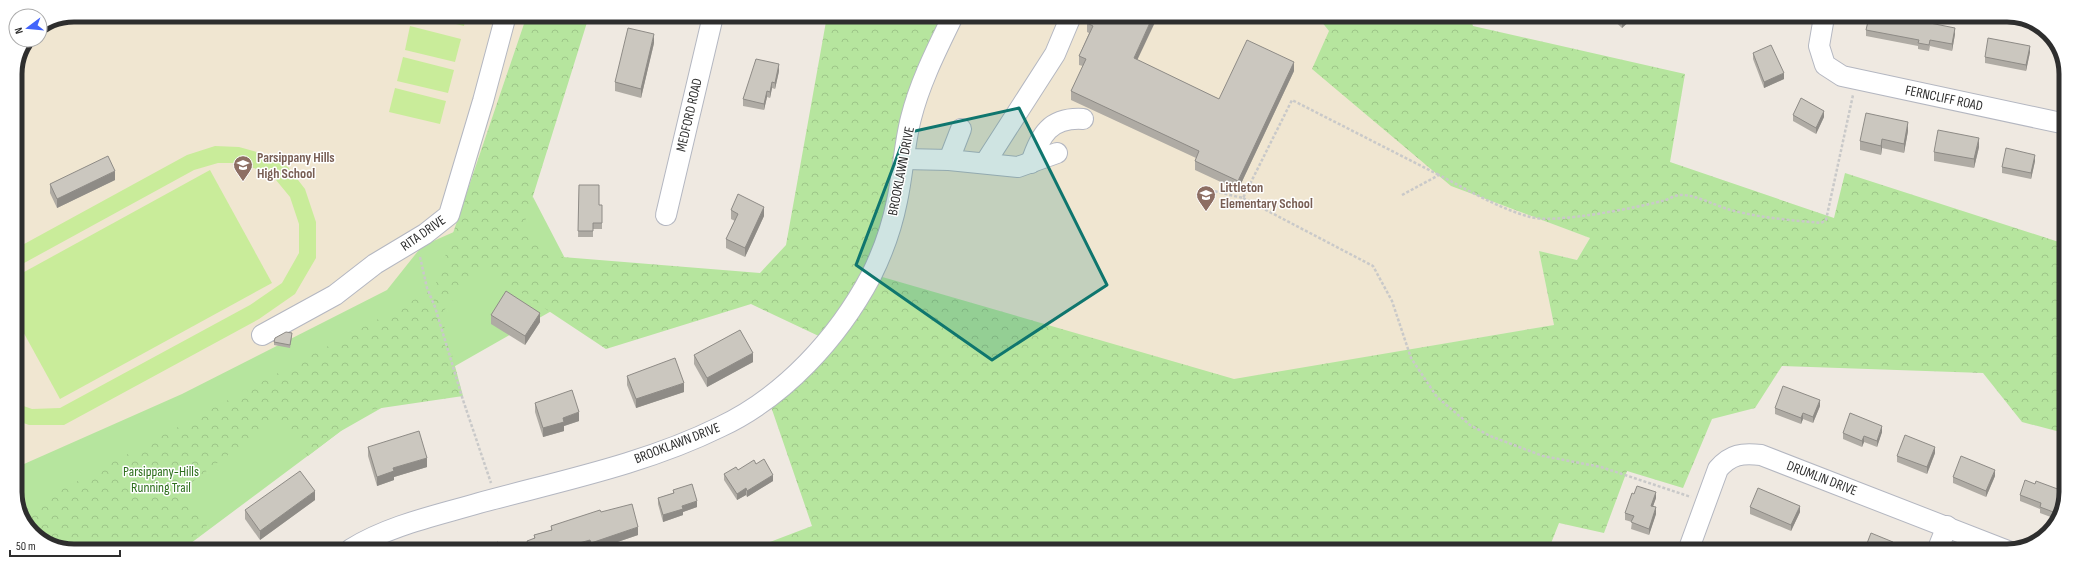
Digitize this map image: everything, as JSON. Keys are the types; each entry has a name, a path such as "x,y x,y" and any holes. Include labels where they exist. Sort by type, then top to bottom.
{"street":[{"name":"RITA DRIVE","path":"262,335 336,294 375,264 417,239 448,215 483,100 504,22"},
{"name":"MEDFORD ROAD","path":"666,215 712,22"},
{"name":"BROOKLAWN DRIVE","path":"360,544 368,539 406,524 639,459 688,442 722,426 776,391 825,344 849,312 871,275 897,202 911,120 922,83 950,22"},
{"path":"985,163 1055,54 1068,22"},
{"name":"FERNCLIFF ROAD","path":"1823,22 1819,46 1825,65 1842,76 2059,122"},
{"path":"1031,163 1041,136 1050,128 1060,121 1072,118 1083,119"},
{"path":"949,160 961,129"},
{"path":"904,159 949,160 1018,167 1057,153"},
{"name":"DRUMLIN DRIVE","path":"1691,544 1718,469 1725,462 1743,453 1761,455 1993,544"},
{"path":"1940,544 1947,526"}],"path":[{"path":"1243,198 1292,100 1498,205 1531,217 1549,218 1584,215 1662,201 1679,195 1695,198 1730,210 1753,215 1821,222 1826,220 1835,172 1857,79"},
{"path":"1402,196 1439,174"},
{"path":"1204,189 1243,198 1373,266 1392,301 1411,358 1437,397 1470,425 1490,436 1543,456 1601,467 1706,503"},
{"path":"417,239 427,288 435,307 462,400 486,464 495,499"}],"highlighted area":[{"path":"1019,108 1107,285 992,360 856,265 906,133"}],"shaded area":[{"name":"Parsippany Hills High School","path":"74,22 525,22 434,289 22,493 22,74 26,54 29,48 48,48 48,29 64,23"},
{"name":"Littleton Elementary School","path":"950,22 1322,22 1451,186 1590,238 1577,260 1539,251 1554,325 1234,380 871,274 932,52"}],"green space":[{"path":"448,22 465,22 464,26"},
{"path":"525,22 587,22 523,228 550,256 760,273 786,245 826,22 950,22 932,52 872,274 1234,379 1554,325 1539,251 1577,260 1590,238 1451,186 1312,69 1329,31 1322,22 1472,22 1473,26 1685,74 1670,162 1834,218 1845,173 2059,242 2059,432 2022,422 1983,373 1782,366 1755,408 1712,419 1683,488 1627,471 1604,533 1559,523 1551,544 765,544 812,526 767,395 825,339 751,304 606,349 481,266 441,314 463,396 368,410 308,456 279,417 180,491 207,526 185,544 67,544 48,537 31,521 25,509 434,289"},
{"path":"410,26 461,39 455,62 405,50"},
{"path":"403,57 454,70 448,93 397,81"},
{"path":"395,88 446,101 440,124 389,112"},
{"path":"215,146 239,147 267,155 288,167 305,189 316,222 316,258 295,294 259,319 64,425 29,425 22,422 22,405 32,409 60,408 250,305 282,283 299,253 299,224 290,197 276,180 260,170 237,163 218,163 194,170 22,264 22,245 187,155"},
{"path":"210,170 272,283 60,399 22,330 22,273"},
{"name":"Parsippany-Hills Running Trail","path":"533,197 583,293 341,431 190,544 67,544 48,537 31,521 23,502 22,465 182,394 387,290 422,246"}],"building":[{"name":"Littleton Elementary School","path":"1150,22 1134,58 1219,99 1247,40 1294,62 1238,181 1195,161 1199,151 1071,91 1086,59 1079,56 1093,26 1087,23"},
{"path":"1868,22 1925,22 1955,28 1952,44 1930,40 1929,45 1918,43 1919,40 1866,30"},
{"path":"628,28 654,34 641,89 615,82"},
{"path":"1988,38 2030,46 2026,65 1985,57"},
{"path":"1771,45 1784,73 1764,82 1753,53"},
{"path":"756,59 779,64 775,83 772,82 770,92 767,91 764,104 743,99"},
{"path":"1801,98 1824,111 1816,128 1793,115"},
{"path":"1866,113 1908,122 1904,144 1882,139 1881,146 1860,141"},
{"path":"1938,130 1979,138 1974,159 1934,152"},
{"path":"2006,148 2035,155 2031,173 2002,167"},
{"path":"108,156 115,171 57,199 50,184"},
{"path":"579,185 599,185 599,205 602,205 602,223 593,223 593,231 578,231"},
{"path":"738,194 764,207 745,248 726,239 738,214 731,210"},
{"path":"506,291 540,313 525,336 491,315"},
{"path":"740,330 753,353 707,378 694,355"},
{"path":"286,332 292,333 290,345 274,342 275,338"},
{"path":"675,358 684,383 636,399 627,376"},
{"path":"1783,386 1820,400 1813,417 1803,413 1801,418 1775,408"},
{"path":"572,390 579,412 563,418 564,422 543,428 535,403"},
{"path":"1850,413 1882,426 1877,441 1864,436 1862,441 1843,433"},
{"path":"419,431 427,458 393,468 394,471 377,477 368,447"},
{"path":"1905,435 1935,447 1927,467 1897,456"},
{"path":"1961,456 1995,470 1986,491 1953,477"},
{"path":"764,459 773,475 747,491 746,488 737,494 724,474 736,467 738,470 754,460 756,464"},
{"path":"300,471 315,491 260,531 245,510"},
{"path":"2025,480 2035,484 2036,481 2059,490 2059,499 2055,513 2040,507 2041,503 2020,495"},
{"path":"692,484 697,501 682,506 683,509 663,515 658,498 674,493 673,490"},
{"path":"1637,486 1656,492 1651,506 1656,507 1649,529 1631,522 1634,516 1625,513 1632,493 1634,494"},
{"path":"1758,488 1800,506 1791,525 1750,507"},
{"path":"632,504 638,527 591,543 590,540 576,544 528,544 527,541 535,538 534,535 552,530 551,526 600,510 601,512"},
{"path":"1871,533 1893,542 1892,544 1867,544"}],"place":[{"name":"Parsippany Hills High School","path":"243,182"},
{"name":"Littleton Elementary School","path":"1206,212"}]}
